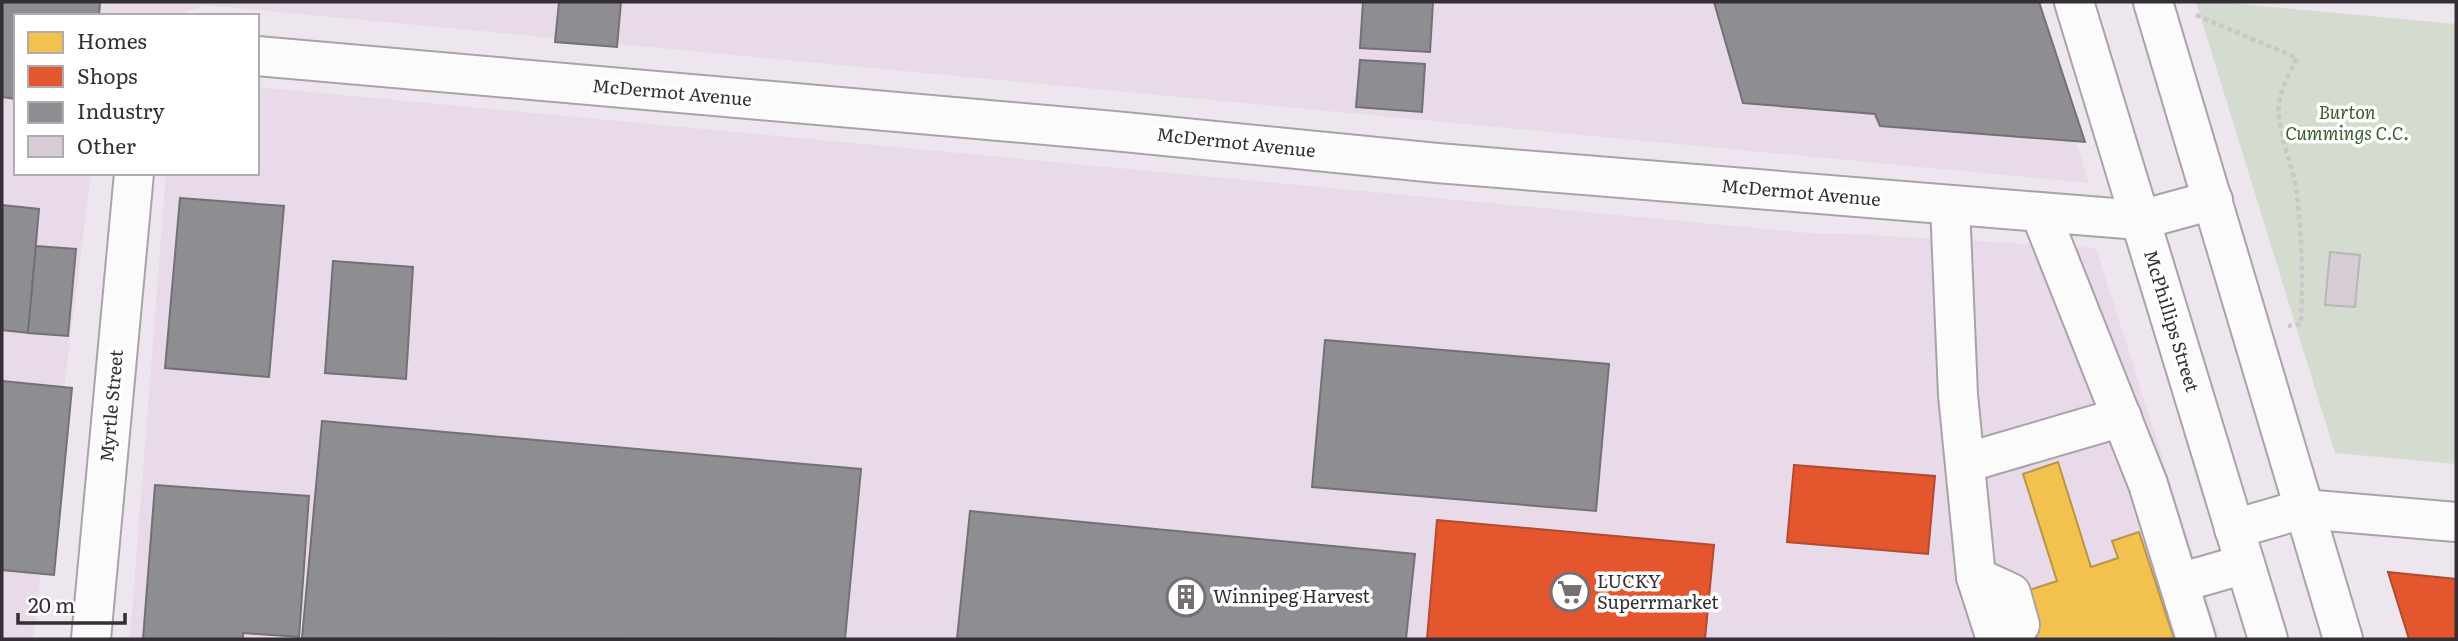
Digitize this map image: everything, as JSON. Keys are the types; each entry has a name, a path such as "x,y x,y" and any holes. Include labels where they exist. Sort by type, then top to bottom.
{"street":[{"name":"McPhillips Street","path":"2074,2 2268,639"},
{"path":"2153,2 2302,509 2343,639"},
{"name":"McDermot Avenue","path":"259,56 1114,131 1450,164 2140,220 2213,200"},
{"name":"Myrtle Street","path":"91,639 134,175"},
{"path":"1950,205 1958,395 1976,578 2008,632"},
{"path":"2040,212 2148,484 2196,639"},
{"path":"1965,463 2122,416"},
{"path":"2179,583 2302,509 2456,522"}],"path":[{"path":"2192,13 2297,58 2279,104 2295,187 2303,277 2301,324 2288,326"}],"shaded area":[{"path":"2,2 2033,2 2089,183 205,5 180,14 14,14 14,175 91,175 33,639 2,639"},
{"path":"259,87 1819,234 2096,248 2220,639 130,639 166,175 259,175"}],"green space":[{"name":"Burton Cummings C.C.","path":"2196,2 2456,24 2456,464 2335,453"}],"building: Homes":[{"path":"2058,462 2091,567 2118,558 2112,541 2139,532 2174,639 2035,639 2020,593 2057,581 2023,474"}],"building: Shops":[{"path":"1794,465 1935,476 1928,554 1787,542"},
{"name":"LUCKY Superrmarket","path":"1437,520 1714,545 1705,639 1427,639"},
{"path":"2388,572 2456,579 2456,639 2409,639"}],"building: Industry":[{"path":"2,2 100,2 99,14 14,14 14,99 2,97"},
{"path":"559,2 621,2 617,47 555,42"},
{"path":"1363,2 1433,2 1430,52 1360,48"},
{"path":"1714,2 2039,2 2085,142 1880,126 1875,114 1743,103"},
{"path":"1360,60 1425,64 1422,112 1356,107"},
{"path":"180,198 284,206 269,377 165,368"},
{"path":"2,205 39,209 28,333 2,330"},
{"path":"36,246 76,249 68,336 28,333"},
{"path":"333,261 413,267 406,379 325,373"},
{"path":"1325,340 1609,364 1596,511 1312,487"},
{"path":"2,381 72,388 54,575 2,570"},
{"path":"322,421 861,469 845,639 302,638"},
{"path":"155,485 309,496 299,637 243,633 243,639 143,639"},
{"name":"Winnipeg Harvest","path":"970,511 1415,554 1406,639 957,639"}],"building: Other":[{"path":"2330,252 2360,255 2355,307 2325,305"}],"place":[{"name":"LUCKY Superrmarket","path":"1570,592"},
{"name":"Winnipeg Harvest","path":"1186,597"}]}
